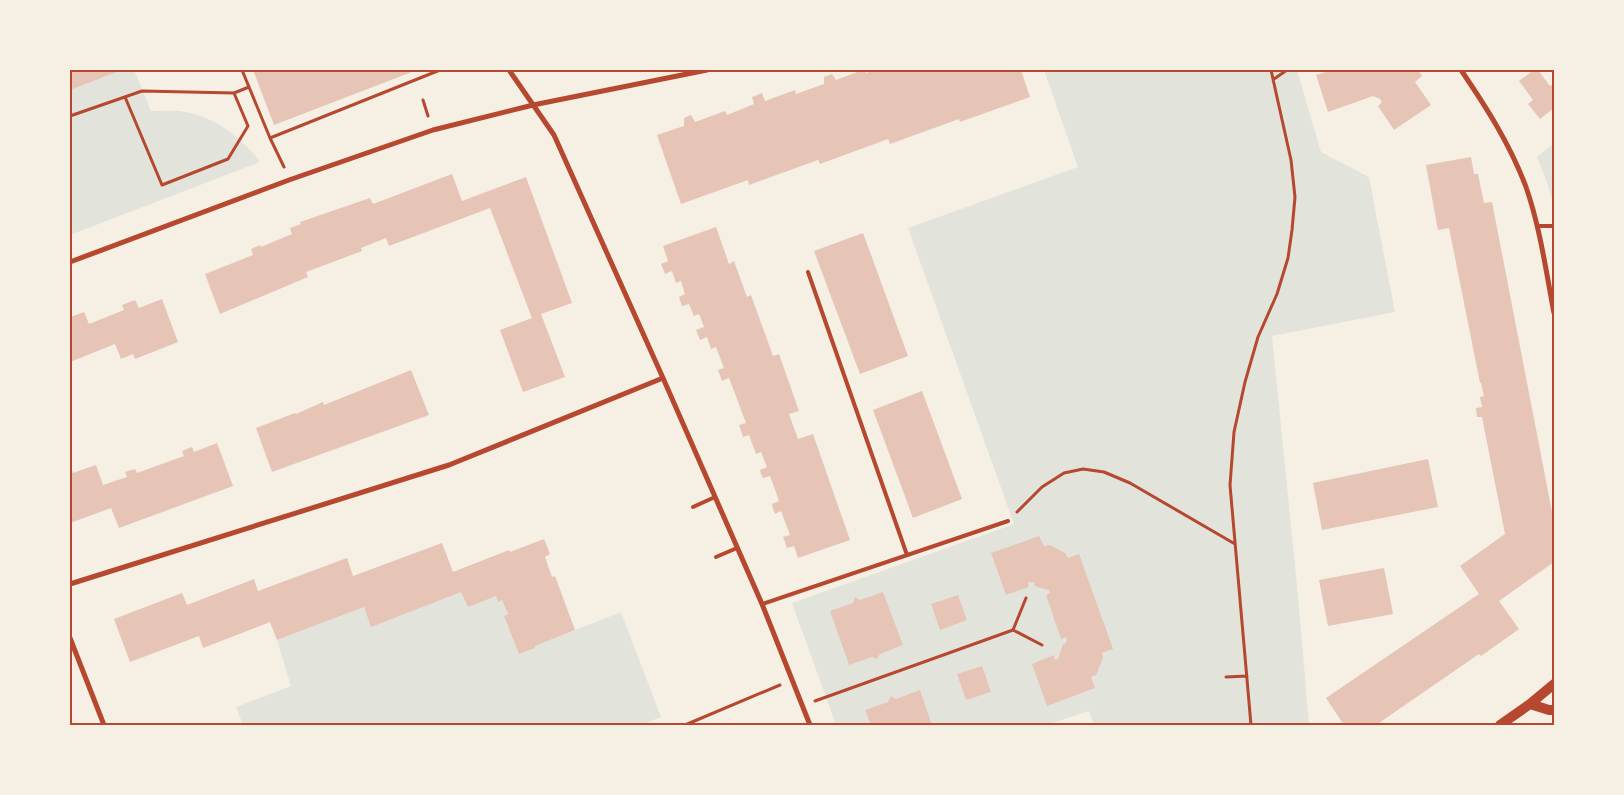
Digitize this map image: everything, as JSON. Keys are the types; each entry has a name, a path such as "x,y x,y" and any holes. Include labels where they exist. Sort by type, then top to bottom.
{"main road":[{"path":"1500,725 1554,684"},
{"path":"1530,704 1554,710"}],"street":[{"path":"509,70 554,135 762,604 810,725"},
{"path":"70,262 289,180 433,130 533,106 706,70"},
{"path":"1461,70 1502,133 1526,188 1537,226 1554,313"},
{"path":"70,584 450,465 596,407 663,378"},
{"path":"70,638 104,725"}],"lane":[{"path":"1537,226 1554,226"},
{"path":"808,272 907,555"},
{"path":"693,507 715,497"},
{"path":"762,604 1008,520"},
{"path":"716,557 737,548"}],"path":[{"path":"242,70 289,180"},
{"path":"270,138 440,70"},
{"path":"1251,725 1230,485 1234,432 1245,382 1258,337 1277,294 1288,258 1295,197 1291,160 1271,70"},
{"path":"1274,79 1287,70"},
{"path":"70,116 142,91 234,93 249,87"},
{"path":"125,97 162,185 228,159 248,126 234,93"},
{"path":"1008,520 1042,487 1064,473 1082,469 1104,472 1130,483 1235,544"},
{"path":"1013,630 1026,598"},
{"path":"802,705 1013,630 1042,645"},
{"path":"1226,677 1248,676"},
{"path":"685,725 792,679"}],"shaded area":[{"path":"122,70 134,70 151,111 191,113 214,122 235,135 260,162 70,235 70,90"},
{"path":"1044,70 1297,70 1321,152 1369,177 1395,312 1272,336 1309,725 1094,725 1089,711 1046,725 836,725 792,603 1014,524 908,228 1078,167"},
{"path":"1554,143 1554,208 1548,185 1537,157"},
{"path":"461,592 496,596 498,601 502,600 508,614 504,616 535,646 621,612 661,717 641,725 243,725 236,707 291,686 277,640 364,607"}],"building":[{"path":"70,70 122,70 70,90"},
{"path":"253,70 417,70 274,125"},
{"path":"863,70 866,73 875,70 1021,70 1030,97 960,122 959,119 890,144 888,139 820,164 818,160 749,185 748,180 681,204 657,135 684,126 684,118 691,115 695,122 725,111 727,115 754,104 752,97 762,93 765,101 795,90 796,94 824,84 824,77 832,74 836,80"},
{"path":"1332,70 1418,70 1422,76 1415,82 1431,105 1394,130 1378,106 1382,102 1373,96 1328,112 1316,75"},
{"path":"1534,70 1538,70 1550,86 1554,84 1554,108 1540,119 1528,104 1533,100 1519,81"},
{"path":"1471,157 1474,174 1478,174 1484,203 1492,202 1554,522 1554,562 1499,601 1519,629 1481,656 1479,654 1376,725 1344,725 1326,698 1479,594 1460,566 1505,534 1482,417 1477,417 1476,408 1482,407 1480,397 1484,396 1449,228 1438,230 1426,165"},
{"path":"452,174 462,201 526,177 572,303 541,314 565,377 523,392 500,330 532,318 490,208 389,246 386,238 361,248 362,251 306,272 308,277 220,314 205,274 253,255 251,249 260,245 261,247 292,234 290,228 301,224 300,222 370,198 373,204"},
{"path":"716,227 729,264 734,261 747,297 751,295 773,356 779,354 799,411 789,414 798,439 813,434 850,540 798,558 794,546 787,548 783,537 790,535 781,511 775,514 773,509 772,504 779,501 770,476 763,478 761,474 760,470 767,467 761,452 756,454 749,435 743,437 739,425 746,423 729,378 722,381 718,370 724,368 716,347 711,349 707,337 700,340 696,330 704,327 699,314 694,316 689,304 682,306 679,297 685,294 681,281 676,283 672,271 665,274 661,264 668,261 663,246"},
{"path":"863,233 908,356 860,374 814,251"},
{"path":"162,299 178,342 135,359 133,354 121,359 115,344 70,362 70,317 84,312 89,324 124,310 122,305 135,300 139,308"},
{"path":"411,370 429,415 272,472 256,428 323,402 324,405"},
{"path":"922,391 962,499 913,518 873,410"},
{"path":"217,443 233,486 119,528 111,508 70,523 70,466 73,473 96,465 103,485 127,477 125,472 135,469 137,473 184,456 182,451 192,447 194,452"},
{"path":"1428,459 1438,507 1322,530 1313,483"},
{"path":"1039,536 1044,546 1050,545 1065,553 1068,558 1079,554 1113,649 1102,653 1103,658 1096,675 1091,677 1095,688 1047,706 1032,664 1054,655 1055,660 1058,659 1063,644 1067,640 1066,637 1061,639 1046,595 1050,593 1049,590 1037,587 1034,585 1035,583 1030,582 1028,583 1029,587 1006,595 991,553"},
{"path":"544,539 550,554 545,557 552,577 555,576 575,630 519,654 504,616 508,614 502,600 498,602 496,596 468,607 461,592 371,627 364,607 277,640 270,622 203,648 199,636 130,662 114,619 182,593 187,605 254,579 258,591 347,558 353,576 442,543 453,572 509,550 510,552"},
{"path":"1384,568 1393,614 1328,626 1319,580"},
{"path":"883,592 903,645 880,654 877,659 872,657 849,665 830,611 853,603 855,597 860,600"},
{"path":"958,595 967,620 940,630 931,604"},
{"path":"982,666 991,692 966,700 957,674"},
{"path":"920,690 932,725 871,725 865,710 888,702 891,696 896,699"}]}
